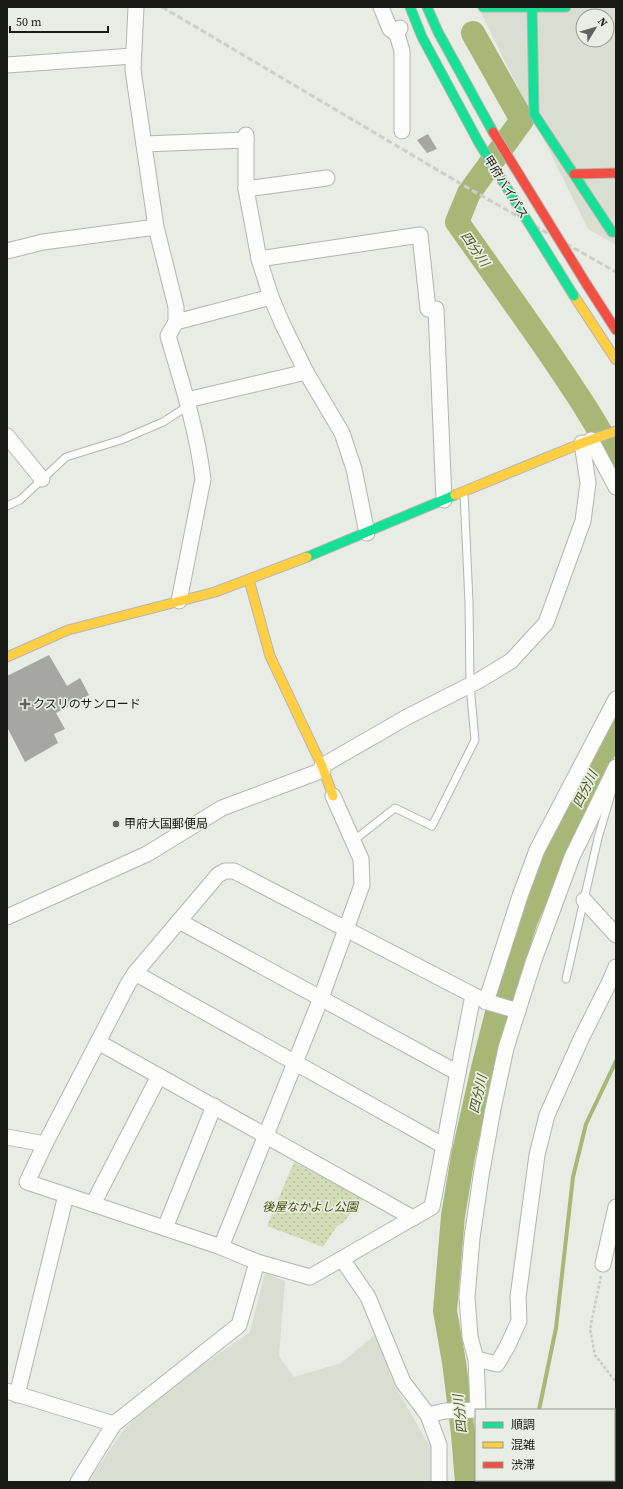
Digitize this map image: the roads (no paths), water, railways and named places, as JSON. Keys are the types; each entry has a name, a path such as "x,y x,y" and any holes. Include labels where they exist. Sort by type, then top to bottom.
{"main road":[{"name":"甲府バイパス","path":"410,7 422,37 479,143 574,296 616,360"},
{"name":"甲府バイパス","path":"428,7 438,32 493,132 616,330"},
{"path":"483,7 566,7"},
{"path":"532,7 534,114 612,232 616,232"},
{"path":"574,174 616,173"},
{"path":"7,658 23,649 68,630 179,600 215,592 248,580 367,533 464,491 616,430"},
{"path":"248,580 270,656 322,768 333,796"}],"street":[{"path":"136,7 133,70 156,227 176,307 176,322 168,336 187,403 201,461 203,479 179,600"},
{"path":"381,7 390,29 398,31 402,51 402,131"},
{"path":"7,65 133,56"},
{"path":"144,144 246,137 246,189 259,259 271,297 282,323 306,372 342,433 354,469 367,533"},
{"path":"246,189 327,178"},
{"path":"7,251 43,242 156,227"},
{"path":"259,259 420,235 428,309 436,308 444,500"},
{"path":"176,322 271,297"},
{"path":"187,403 306,372"},
{"path":"7,436 42,479"},
{"path":"586,442 616,487"},
{"path":"7,917 147,854 222,808 322,768 407,717 470,685 512,661 546,623 583,521 588,483 586,442"},
{"path":"515,1010 483,1000 234,871 225,871 218,875 135,973 45,1144 27,1182 221,1247 257,1262 310,1277 432,1207 458,1074 483,1000 520,896 537,850 616,699"},
{"path":"478,1409 476,1359 470,1337 467,1297 472,1238 493,1109 506,1048 515,1010 572,857 615,773"},
{"path":"221,1247 321,998 362,885 361,858 333,796"},
{"path":"584,900 616,935"},
{"path":"179,921 458,1074"},
{"path":"476,1359 497,1364 519,1321 518,1297 537,1154 546,1115 616,967"},
{"path":"135,973 444,1146"},
{"path":"98,1042 413,1218"},
{"path":"93,1204 159,1076"},
{"path":"165,1228 214,1106"},
{"path":"7,1137 45,1144"},
{"path":"66,1195 12,1393 114,1424"},
{"path":"603,1264 616,1207"},
{"path":"342,1259 368,1297 403,1382 428,1415 439,1445 439,1482"},
{"path":"78,1482 114,1424 239,1325 257,1262"},
{"path":"428,1415 445,1411 475,1410"}],"lane":[{"path":"7,506 20,500 66,457 121,440 163,422 187,403"},
{"path":"353,841 395,808 432,826 475,740 470,685 469,602 464,491"},
{"path":"566,978 598,838 615,773"}],"waterway":[{"name":"四分川","path":"473,33 522,120 469,193 457,222 529,323 569,383 594,421 616,461"},
{"name":"四分川","path":"467,1482 454,1362 445,1311 453,1216 463,1156 498,1009 526,920 581,795 616,728"},
{"path":"539,1409 556,1328 573,1177 586,1124 616,1061"}],"railway":[{"path":"162,7 468,188 616,272"}],"place":[{"name":"クスリのサンロード","path":"25,704"},
{"name":"甲府大国郵便局","path":"116,824"}],"park label":[{"name":"後屋なかよし公園","path":"310,1207"}]}
